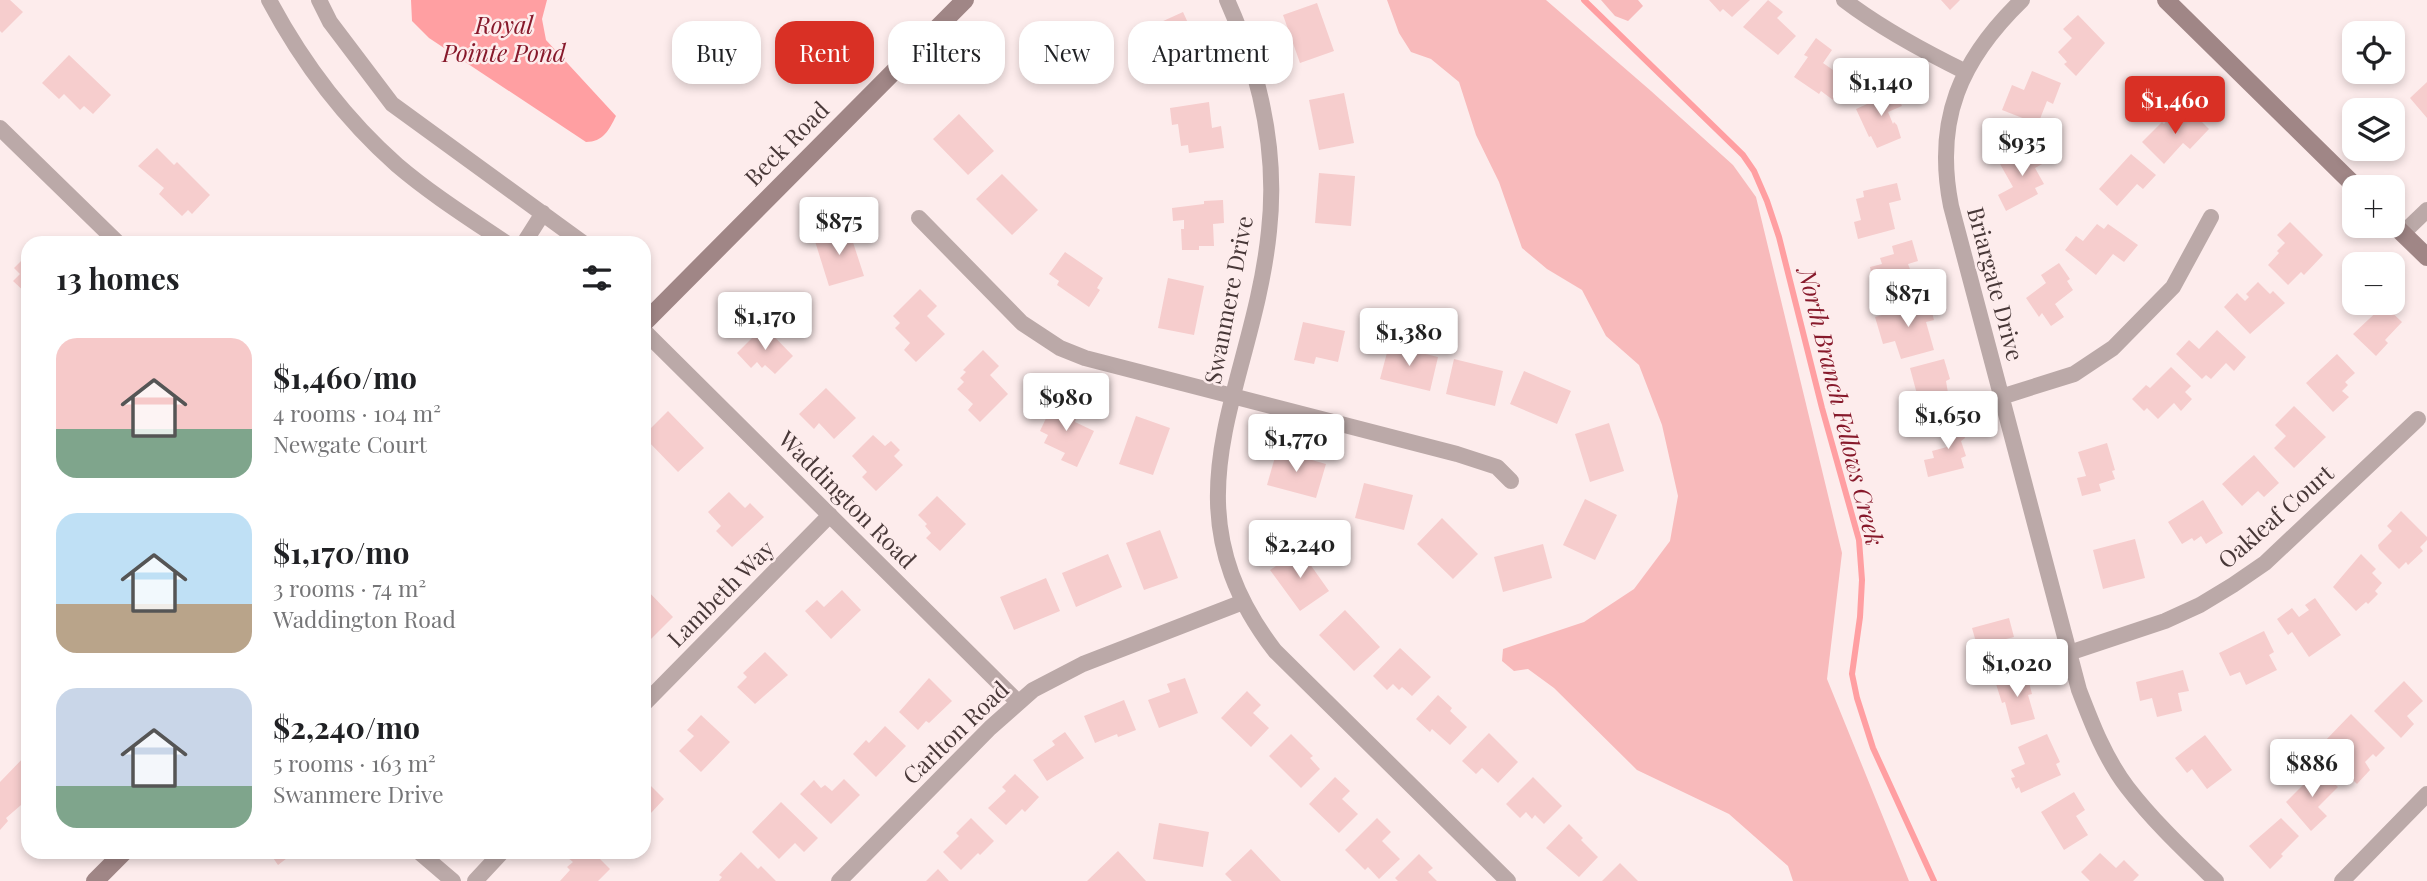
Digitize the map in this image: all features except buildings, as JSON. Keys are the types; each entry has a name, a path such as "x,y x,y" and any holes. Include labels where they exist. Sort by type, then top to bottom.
{"main road":[{"name":"Beck Road","path":"651,316 965,0"},
{"path":"2166,0 2344,175"},
{"path":"2405,235 2427,257"},
{"path":"95,881 117,859"}],"street":[{"path":"269,0 289,38 357,125 429,191 496,236"},
{"path":"319,0 330,22 392,104 574,236"},
{"name":"Swanmere Drive","path":"1227,0 1242,34 1262,96 1268,132 1272,191 1266,259 1219,460 1217,506 1223,552 1243,603 1257,628 1275,651 1508,881"},
{"path":"1844,0 1915,48 1966,72"},
{"name":"Briargate Drive","path":"2022,0 1997,26 1966,72 1955,96 1948,121 1944,153 1945,179 2069,653 2092,723 2120,776 2161,827 2216,881"},
{"path":"0,128 111,236"},
{"path":"2405,224 2427,210"},
{"path":"528,236 543,213"},
{"path":"2001,397 2074,374 2113,348 2173,287 2211,217"},
{"path":"919,218 1022,323 1060,348 1085,358 1457,454 1497,467 1511,481"},
{"name":"Waddington Road","path":"651,338 1018,702"},
{"name":"Oakleaf Court","path":"2069,653 2165,621 2234,585 2265,563 2418,419"},
{"name":"Lambeth Way","path":"651,697 830,515"},
{"name":"Carlton Road","path":"839,881 1033,690 1083,664 1243,603"},
{"path":"2342,881 2427,794"},
{"path":"427,859 453,881"},
{"path":"475,881 495,859"}],"shaded area":[{"path":"1387,0 1546,0 1733,165 1756,197 1842,553 1827,679 1909,881 1793,881 1788,866 1729,814 1637,770 1554,688 1528,669 1514,671 1502,661 1503,649 1584,622 1634,589 1670,541 1678,496 1662,425 1639,365 1606,336 1582,290 1547,269 1522,248 1499,182 1476,135 1459,82 1431,59 1411,52 1399,33"},
{"path":"1601,0 1638,0 1643,6 1628,21 1615,16"}],"water":[{"name":"Royal Pointe Pond","path":"411,0 547,0 542,19 546,40 616,116 608,130 597,140 586,142 429,38 412,21"}],"waterway":[{"name":"North Branch Fellows Creek","path":"1584,0 1743,155 1754,171 1767,201 1779,237 1859,540 1862,580 1852,674 1857,698 1873,748 1934,881"}]}
